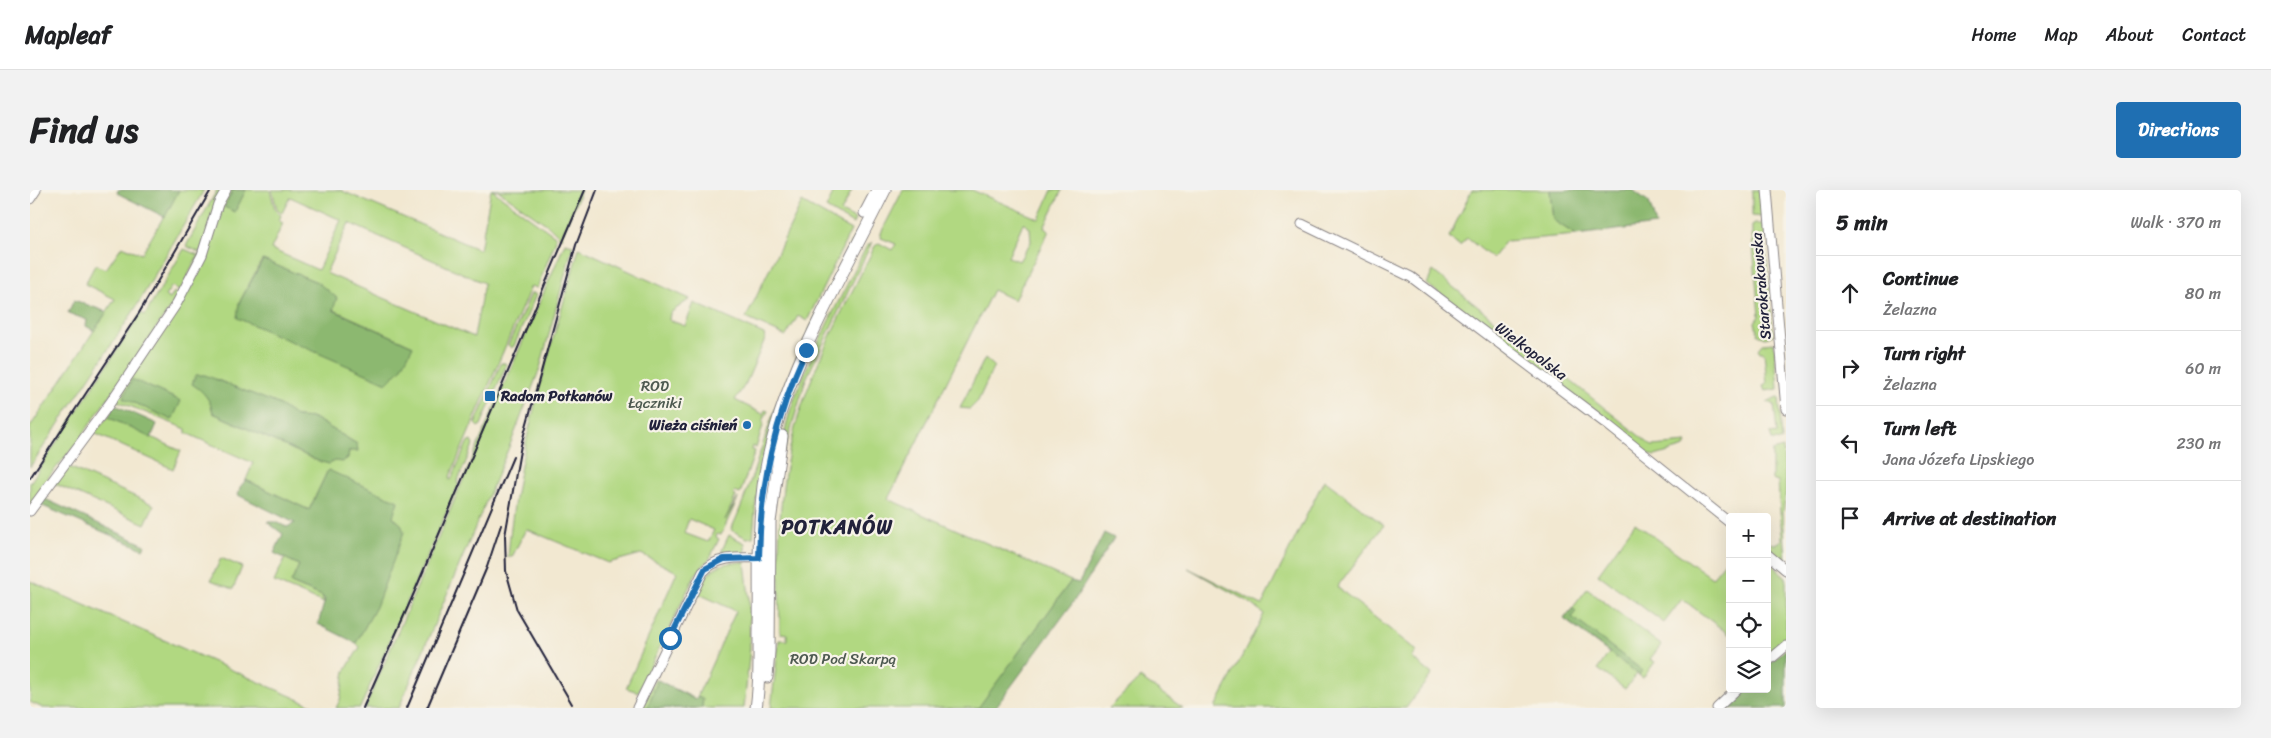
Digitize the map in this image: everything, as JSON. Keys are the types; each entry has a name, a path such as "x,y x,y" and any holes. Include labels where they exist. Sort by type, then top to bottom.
{"main road":[{"path":"756,708 760,667 765,474 787,397 811,338 885,190"},
{"path":"762,708 769,650 764,558 780,444 788,412 810,358 892,190"}],"street":[{"path":"30,199 36,190"},
{"path":"30,512 111,402 177,303 202,255 218,204 226,190"},
{"path":"864,213 876,190"},
{"name":"Starokrakowska","path":"1767,190 1786,409"},
{"name":"Wielkopolska","path":"1302,224 1411,278 1609,426 1726,520"},
{"path":"1771,557 1786,570"},
{"path":"637,708 703,572 713,563 724,559 764,558"},
{"path":"1771,659 1786,646"},
{"path":"1716,708 1733,693"}],"green space":[{"path":"118,190 179,190 165,217 117,193"},
{"path":"179,190 204,190 135,309 30,467 30,427 115,299 85,284 95,265 106,269 122,246 142,254"},
{"path":"217,190 222,190 201,253 186,246"},
{"path":"228,190 270,190 275,209 281,215 279,221 283,223 271,249 318,270 341,220 290,197 282,213 277,209 272,190 340,190 480,250 492,190 555,236 556,240 537,288 531,286 449,479 451,480 467,443 471,441 473,445 457,483 459,484 360,708 336,708 340,700 345,671 360,647 356,643 367,619 371,616 386,580 401,524 328,470 309,510 246,480 253,463 186,433 186,429 115,400 150,348 152,348 179,305 219,208 222,210 221,205","holes":["349,223 484,283 474,337 326,273","262,260 317,282 332,309 413,346 239,303","205,376 278,404 297,417 314,418 357,444 349,451 318,461 213,413 210,401 202,390"]},
{"path":"233,190 246,190 235,212 224,207"},
{"path":"492,190 581,190 561,238 549,226 499,191"},
{"path":"835,190 852,190 841,212 855,219 853,224 826,208"},
{"name":"ROD Pod Skarpą","path":"903,190 972,190 1039,219 1052,190 1062,190 1044,228 1049,231 1014,300 993,290 888,499 1071,581 979,708 771,708 779,640 787,640 787,634 780,633 779,565 780,519 789,452 796,425 815,372 875,246 879,243 892,250 896,244 881,238 881,233","holes":["1023,223 1030,228 1031,242 1019,261 1008,257"]},
{"path":"1472,190 1550,190 1553,220 1576,235 1506,241 1492,258 1467,238 1460,246 1449,237"},
{"path":"1550,190 1633,190 1649,202 1656,225 1576,235 1553,220"},
{"path":"1752,190 1761,190 1763,217 1752,216"},
{"path":"802,202 851,230 807,321 798,316 786,336 746,318"},
{"path":"1764,224 1773,335 1766,338 1758,335 1755,322 1759,316 1752,233 1752,226"},
{"path":"856,233 857,237 798,360 756,500 753,537 747,538 731,530 784,387"},
{"path":"872,242 806,379 784,452 785,433 791,409 802,380 829,320 866,247"},
{"path":"565,243 573,245 540,368 512,440 399,708 365,708"},
{"name":"ROD Łączniki","path":"579,248 690,299 670,313 669,320 685,326 694,303 764,334 765,339 746,383 735,400 763,414 765,410 768,411 762,421 764,422 756,448 753,446 752,450 755,451 740,494 735,492 733,495 736,496 725,520 738,498 721,535 717,534 716,537 719,539 710,558 695,575 638,692 626,688 677,572 641,554 608,563 526,529 512,557 508,557 512,518 527,440 546,362","holes":["689,519 714,530 708,542 684,533"]},
{"path":"184,249 198,255 180,292 172,286 165,296 170,299 174,292 178,295 172,305 77,443 46,480 30,506 30,483 141,313 145,315"},
{"path":"263,260 317,282 337,298 333,310 413,346 401,369 387,383 237,318 239,303"},
{"path":"1433,271 1652,446 1687,443 1685,447 1655,456 1650,455 1427,284"},
{"path":"532,292 536,295 514,346 511,348 508,345"},
{"path":"74,300 107,312 94,331 86,326 87,320 68,313"},
{"path":"1774,343 1778,389 1765,391 1763,386 1767,384 1764,352 1760,352 1758,349 1762,344"},
{"path":"985,358 994,366 978,401 970,409 960,408"},
{"path":"501,363 505,363 506,366 481,425 478,427 475,424"},
{"path":"196,375 205,375 278,404 297,417 314,418 357,444 358,451 349,451 348,458 342,462 335,461 329,464 318,461 213,413 206,396 192,384"},
{"path":"132,379 181,401 172,420 123,398"},
{"path":"1779,397 1782,441 1772,440 1770,434 1777,433 1774,404 1767,402"},
{"path":"115,405 157,424 151,438 108,417"},
{"path":"108,417 181,451 173,469 94,433"},
{"path":"1783,448 1786,491 1783,513 1786,566 1771,554 1771,543 1776,544 1782,540 1778,482 1772,480 1772,451"},
{"path":"67,466 154,505 145,524 53,483"},
{"path":"328,470 398,501 393,517 401,524 404,532 376,607 356,643 318,624 325,600 322,596 291,583 299,565 274,553 283,534 267,522 275,522 287,527 295,523 238,495 240,487 246,480 309,510"},
{"path":"1324,480 1384,525 1337,587 1417,651 1412,658 1432,674 1406,708 1215,708 1264,614 1252,604 1188,568 1262,605"},
{"path":"43,498 145,545 143,549 38,504"},
{"path":"1635,523 1712,578 1726,561 1726,632 1682,599 1664,623 1598,574"},
{"path":"1104,533 1114,538 1072,604 995,708 978,708 1071,581 1079,583"},
{"path":"729,535 745,543 745,554 723,554 722,550"},
{"path":"221,558 242,567 233,589 211,580"},
{"path":"285,558 299,565 291,583 322,596 324,603 274,582"},
{"path":"745,562 749,597 750,648 744,708 642,708 655,679 696,699 736,611 699,594 697,597 694,596 714,569 726,564"},
{"path":"1771,564 1786,577 1786,642 1771,656"},
{"path":"30,581 318,708 43,708 30,702"},
{"path":"1587,589 1661,645 1650,659 1655,662 1643,678 1637,674 1625,689 1598,669 1609,653 1564,619"},
{"path":"1573,608 1576,611 1572,617 1642,670 1639,675 1564,619"},
{"path":"1786,649 1786,708 1720,708 1737,693 1771,693 1771,662"},
{"path":"1140,678 1183,708 1109,708"},
{"path":"658,680 695,700 698,696 703,699 702,708 647,708"}],"railway":[{"path":"30,478 139,313 211,190"},
{"path":"363,708 414,593 585,190"},
{"path":"572,704 517,610 506,571 505,536 521,445 576,245 597,190"},
{"path":"407,708 513,457"},
{"path":"427,708 487,567 501,525"}],"place":[{"name":"Radom Potkanów","path":"490,396"},
{"name":"Wieża ciśnień","path":"747,425"}],"district":[{"name":"POTKANÓW","path":"837,527"}],"route":[{"path":"670,638 697,581 705,569 724,559 759,558 762,502 767,464 780,416 806,350"}]}
